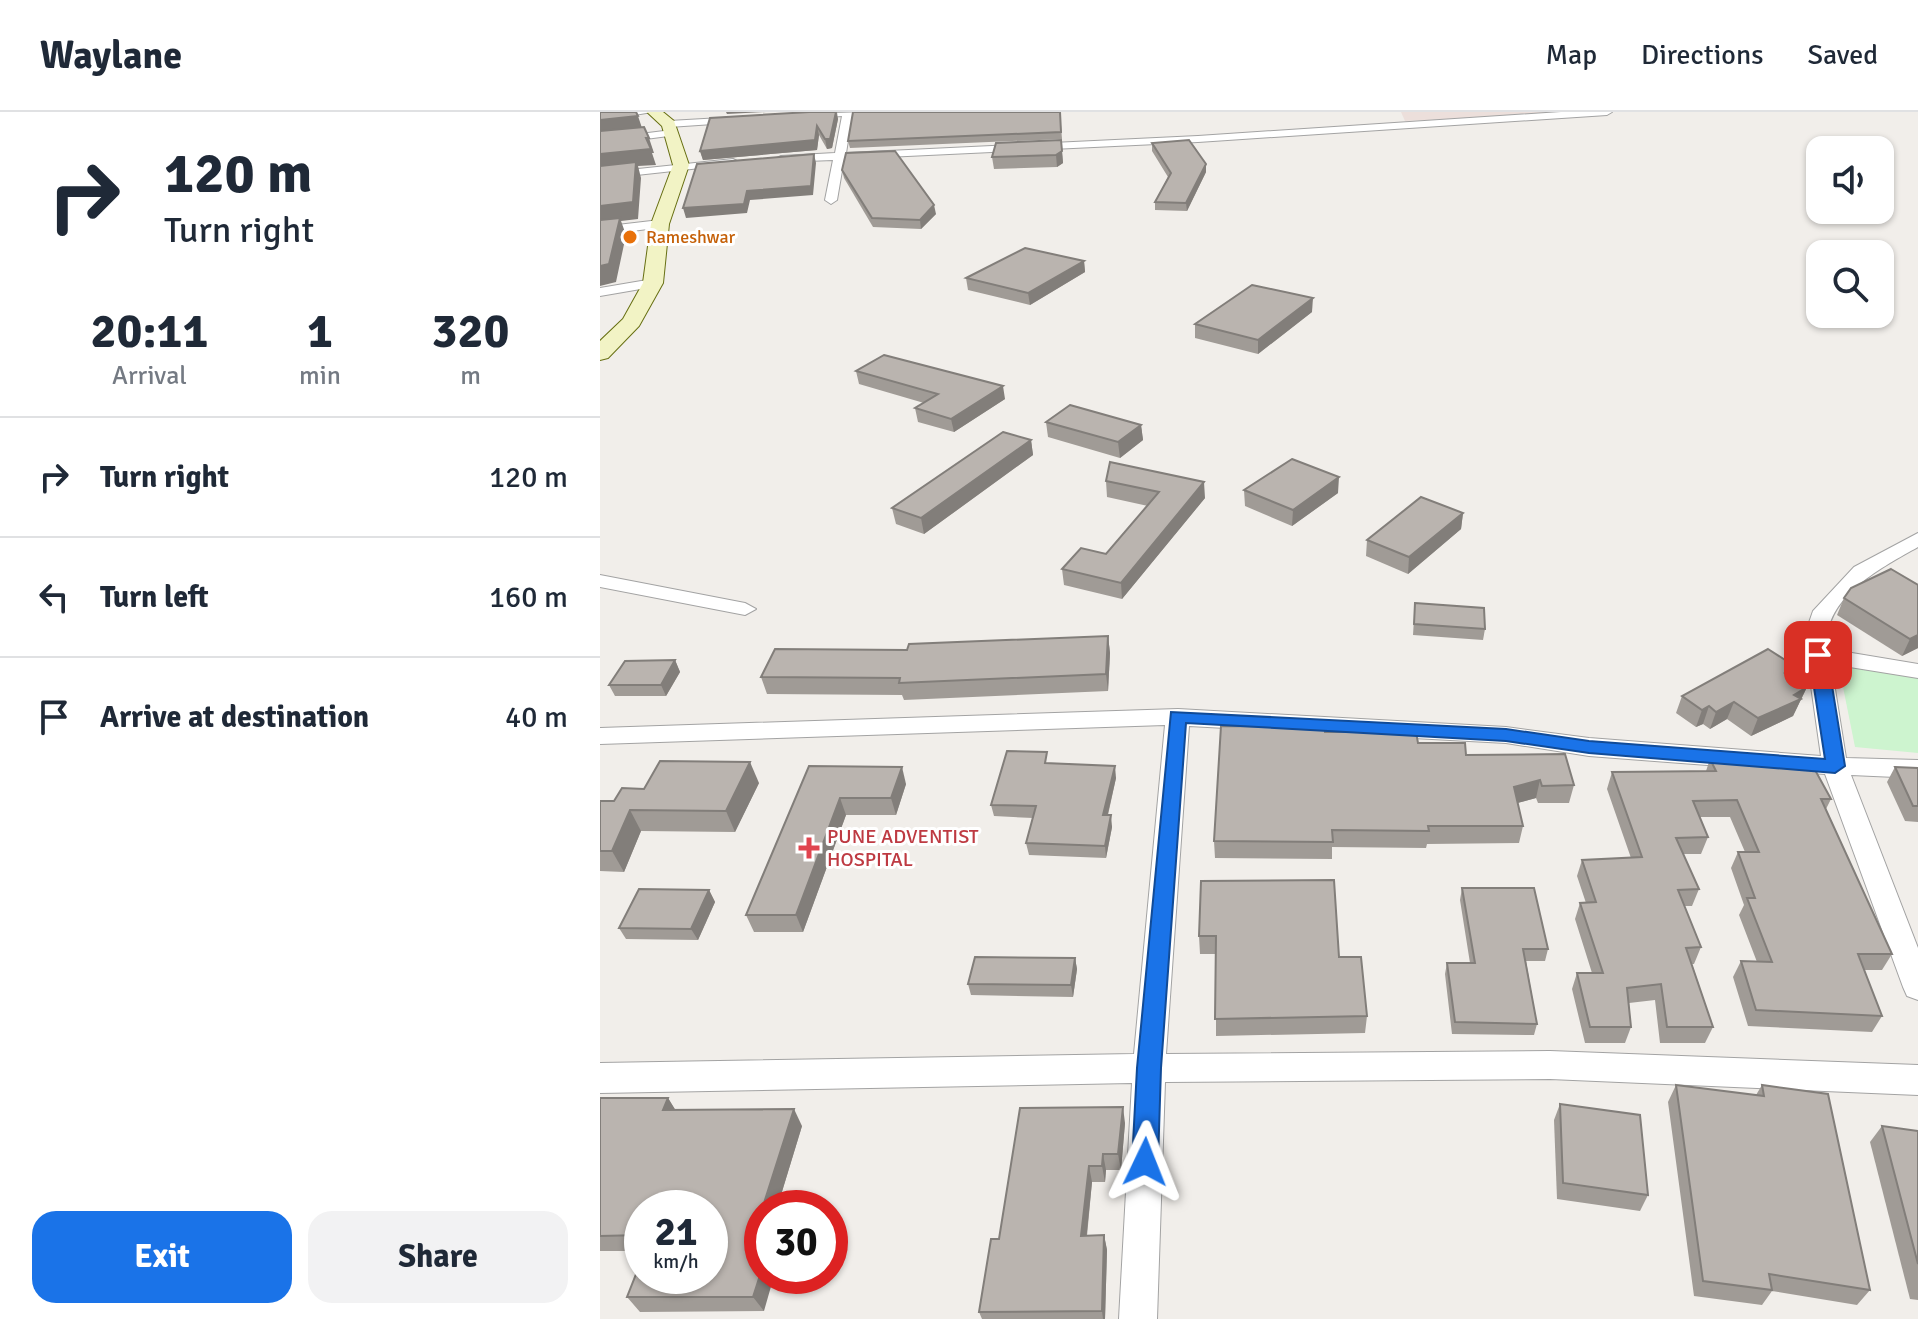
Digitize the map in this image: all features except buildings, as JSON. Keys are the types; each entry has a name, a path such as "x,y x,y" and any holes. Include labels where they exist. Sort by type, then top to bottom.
{"main road":[{"path":"600,353 632,322 653,283 660,224 681,165 665,123"}],"street":[{"path":"600,118 647,112"},
{"path":"831,200 848,112"},
{"path":"787,117 864,112"},
{"path":"760,160 1198,139 1607,112"},
{"path":"600,142 665,123 709,117 746,119"},
{"path":"600,176 681,165 744,161"},
{"path":"600,231 660,224"},
{"path":"600,292 653,283"},
{"path":"1918,539 1861,571 1824,611 1815,637 1835,766 1918,987"},
{"path":"600,581 745,609"},
{"path":"1818,655 1918,671"},
{"path":"1138,1319 1149,1068 1178,717"},
{"path":"600,736 1178,717 1506,735 1589,747 1835,766 1918,769"},
{"path":"600,1078 1149,1068 1550,1065 1918,1080"}],"shaded area":[{"path":"1401,112 1601,112 1405,121"}],"green space":[{"path":"1837,657 1918,671 1918,753 1855,747"}],"place":[{"name":"Rameshwar","path":"630,237"},
{"name":"PUNE ADVENTIST HOSPITAL","path":"809,848"}],"route":[{"path":"1145,1162 1149,1068 1178,717 1506,735 1589,747 1835,766 1818,655"}]}
